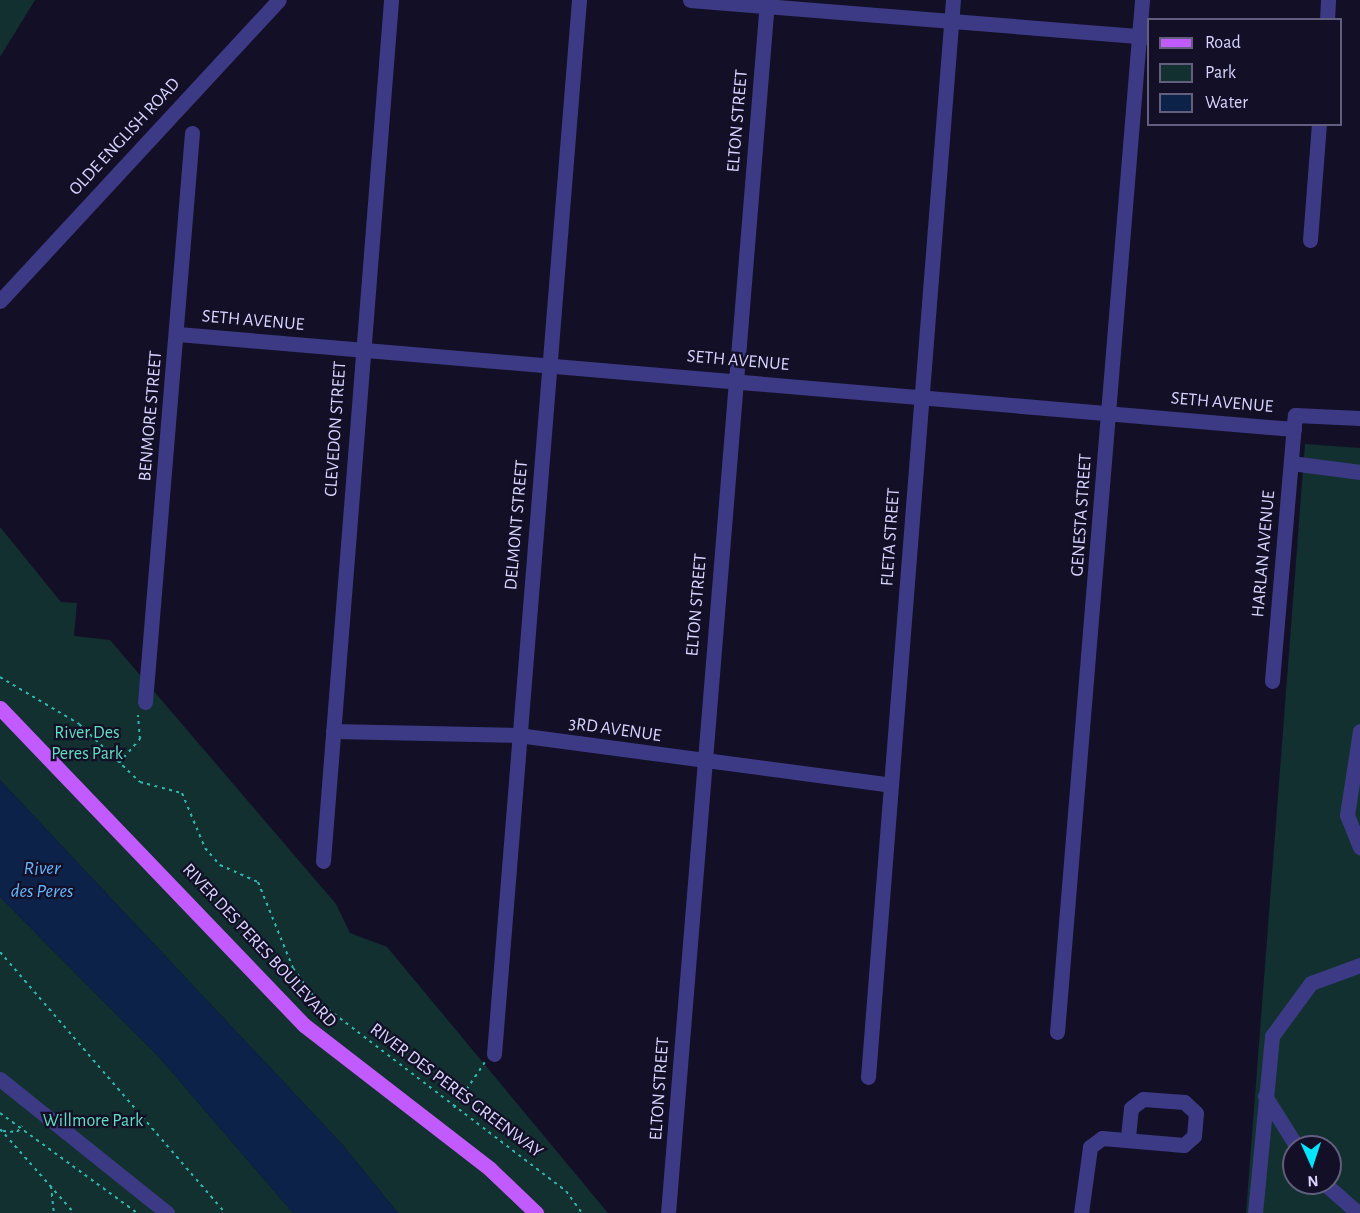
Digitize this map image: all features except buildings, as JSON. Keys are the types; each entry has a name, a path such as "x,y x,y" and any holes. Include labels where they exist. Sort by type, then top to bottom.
{"main road":[{"name":"RIVER DES PERES BOULEVARD","path":"0,708 304,1026 490,1169 536,1213"}],"street":[{"name":"OLDE ENGLISH ROAD","path":"0,301 279,0"},
{"name":"CLEVEDON STREET","path":"323,861 361,350 391,0"},
{"name":"DELMONT STREET","path":"494,1054 579,0"},
{"path":"690,0 767,2 951,22 1144,37"},
{"name":"FLETA STREET","path":"868,1077 953,0"},
{"name":"GENESTA STREET","path":"1057,1032 1109,413 1144,37 1142,0"},
{"path":"1326,18 1328,0"},
{"name":"ELTON STREET","path":"668,1213 703,761 767,2"},
{"path":"1310,240 1318,126"},
{"name":"BENMORE STREET","path":"145,702 178,334 192,133"},
{"name":"SETH AVENUE","path":"178,334 1294,429"},
{"path":"1294,429 1295,415 1360,418"},
{"name":"HARLAN AVENUE","path":"1272,681 1294,429"},
{"path":"1291,463 1360,472"},
{"name":"3RD AVENUE","path":"333,731 518,735 891,784"},
{"path":"1360,731 1347,815 1360,848"},
{"path":"1255,1213 1264,1092 1272,1036 1302,992 1322,977 1360,965"},
{"path":"0,1079 167,1213"},
{"path":"1264,1092 1290,1135"},
{"path":"1081,1213 1090,1147 1102,1138 1184,1145 1194,1136 1196,1113 1184,1102 1143,1099 1131,1108 1128,1139"},
{"path":"1338,1195 1358,1213"}],"path":[{"name":"RIVER DES PERES GREENWAY","path":"0,677 79,724 140,782 182,793 205,848 220,865 258,882 293,968 316,1000 454,1109 566,1191 582,1213"},
{"path":"119,763 140,739 137,712 145,702"},
{"path":"0,952 225,1213"},
{"path":"454,1109 475,1070 494,1054"},
{"path":"0,1113 22,1126 137,1213"},
{"path":"1,1130 17,1132 22,1126"},
{"path":"1,1130 74,1213"},
{"path":"51,1185 54,1213"}],"green space":[{"path":"0,0 35,0 0,57"},
{"path":"1305,444 1360,448 1360,1213 1246,1213"},
{"name":"River Des Peres Park","path":"0,527 61,602 77,603 74,636 110,640 336,904 350,933 387,947 608,1213 398,1213 341,1143 0,780"},
{"name":"Willmore Park","path":"0,897 159,1057 293,1213 0,1213"}],"water":[{"name":"River des Peres","path":"0,780 341,1143 398,1213 293,1213 159,1057 0,897"}]}
